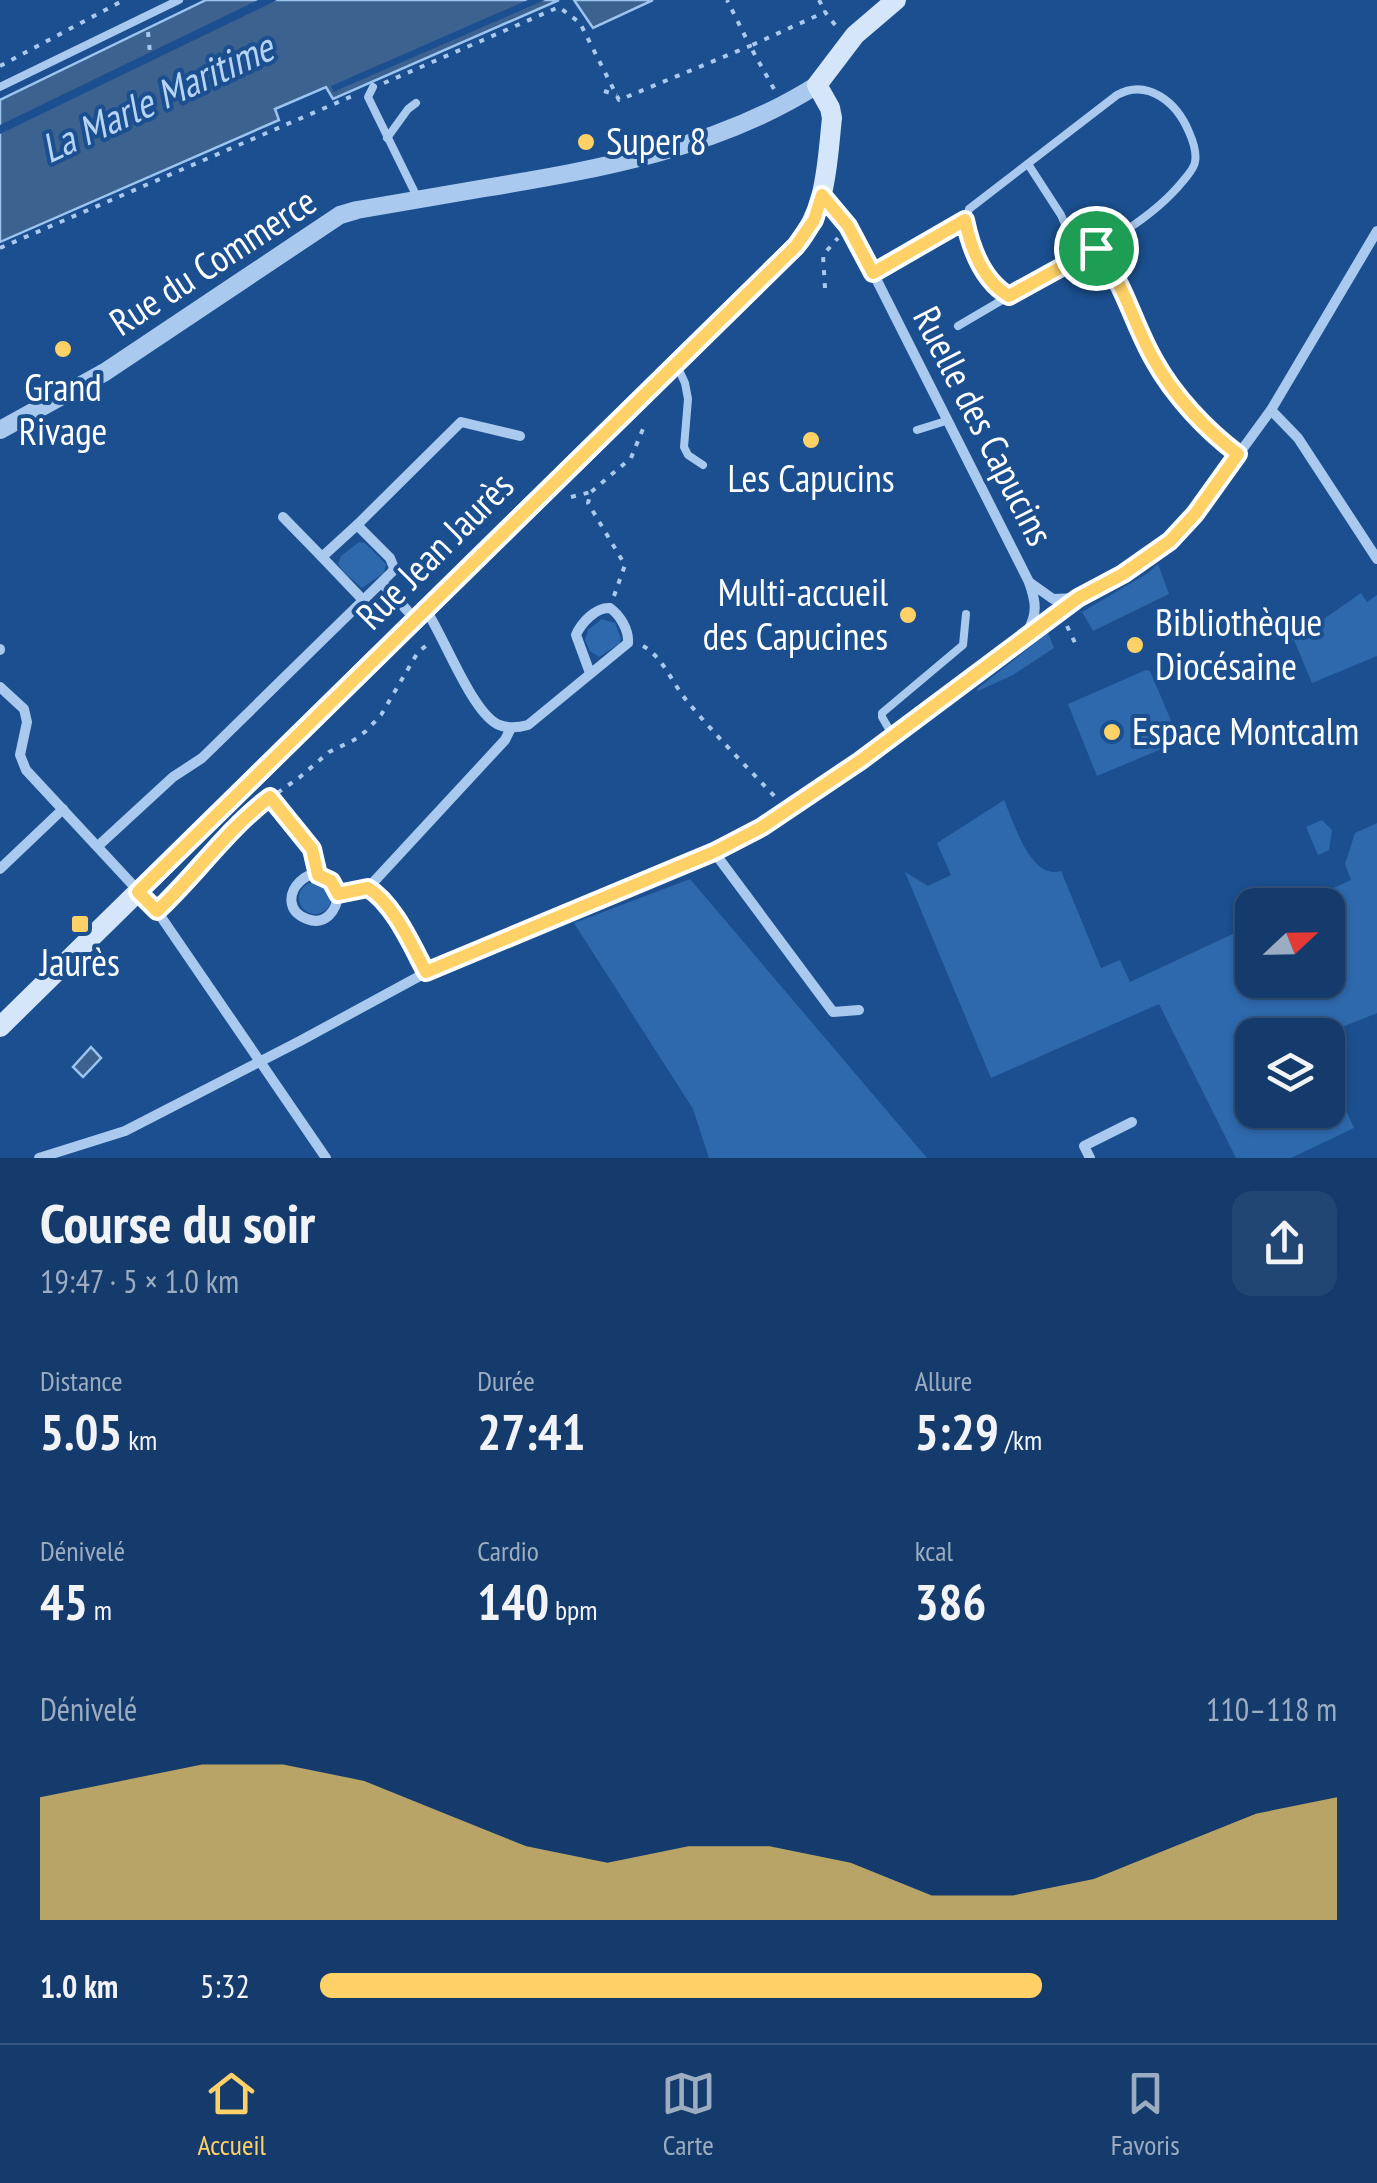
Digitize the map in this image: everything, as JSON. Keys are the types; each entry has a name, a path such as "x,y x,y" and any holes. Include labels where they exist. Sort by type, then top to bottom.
{"main road":[{"path":"817,85 855,35 896,0"},
{"name":"Rue Jean Jaurès","path":"0,1027 796,246 814,220 822,195 832,118 817,85"}],"street":[{"name":"Rue du Commerce","path":"0,430 105,372 332,220 357,210 532,180 673,150 782,107 817,85"},
{"name":"Ruelle des Capucins","path":"822,195 848,226 1029,582 1036,610 1023,637"},
{"path":"39,1158 71,1153 125,1131 426,972 714,852 788,810 1078,598 1123,574 1170,541 1195,514 1271,410 1377,231"},
{"path":"1271,410 1298,438 1377,560"},
{"path":"322,557 461,422 520,436"},
{"path":"284,517 363,600"},
{"path":"98,846 173,777 202,758 392,572 393,564 356,525"},
{"name":"Ruelle des Capucins","path":"1029,582 1053,600 1078,598"},
{"path":"382,583 437,628 482,710 496,723 512,728 528,725 628,643 628,632 610,608 598,610 576,635 590,673"},
{"path":"0,686 24,709 27,722 20,755 26,770 157,911 326,1158"},
{"path":"338,894 368,888 512,728"},
{"path":"0,870 63,809"},
{"path":"714,852 833,1012 859,1010"},
{"path":"318,875 331,881 338,894 336,908 326,918 312,921 299,914 292,902 294,888 304,878 318,875"},
{"path":"368,888 387,904 426,972"},
{"path":"1090,1158 1084,1146 1132,1122"}],"lane":[{"path":"0,87 179,0"},
{"path":"374,87 368,97 418,199"},
{"path":"958,326 1096,248 1164,202 1196,160 1194,144 1178,112 1164,98 1150,90 1126,90 969,209 965,220 969,238 989,279 1009,296"},
{"path":"387,138 416,104"},
{"path":"1028,164 1061,215 1079,257"},
{"path":"909,254 965,220"},
{"path":"1096,248 1123,291 1154,361 1198,420 1238,454"},
{"path":"675,365 681,371 688,398 684,447 688,455 703,465"},
{"path":"917,430 946,420"},
{"path":"893,736 882,713 963,645 966,614"}],"path":[{"path":"0,66 124,0"},
{"path":"728,0 782,107"},
{"path":"0,248 559,8 580,22 620,100 826,14 819,0"},
{"path":"146,16 150,52"},
{"path":"604,91 617,95"},
{"path":"825,288 823,255 848,226"},
{"path":"573,496 591,492 631,458 647,418"},
{"path":"591,492 588,503 592,513 625,565 610,608"},
{"path":"1060,613 1077,646"},
{"path":"157,911 256,808 328,752 366,731 381,715 437,628"},
{"path":"628,643 655,655 687,702 788,810"},
{"path":"270,797 312,849 318,875"}],"shaded area":[{"path":"359,542 365,543 386,564 384,573 362,588 338,564 341,556"},
{"path":"1158,564 1169,594 1093,631 1082,612"},
{"path":"1361,593 1367,602 1377,595 1377,656 1312,683 1294,640 1289,641 1284,631 1299,625 1305,632"},
{"path":"602,619 615,623 621,639 599,657 590,651 585,640 588,630"},
{"path":"1048,633 1054,648 1013,675 978,691 977,689"},
{"path":"1150,671 1178,737 1176,743 1097,776 1068,704"},
{"path":"1004,800 1032,858 1040,867 1061,871 1101,968 1120,960 1130,982 1235,933 1235,998 1345,998 1345,888 1333,888 1351,880 1345,864 1355,833 1377,823 1377,1013 1345,1026 1345,1018 1235,1018 1235,1128 1345,1128 1345,1108 1354,1128 1291,1158 1236,1158 1159,1004 991,1078 905,872 928,886 951,875 937,843"},
{"path":"1322,820 1332,830 1329,850 1318,855 1306,827"},
{"path":"690,879 927,1158 709,1158 693,1109 574,923"},
{"path":"315,882 326,887 331,898 326,909 315,914 304,909 299,898 304,887"}],"water":[{"name":"La Marle Maritime","path":"206,0 559,0 333,99 326,87 275,109 279,120 0,242 0,100"},
{"path":"574,0 653,0 593,28"},
{"path":"91,1047 101,1058 83,1077 73,1067"}],"pier":[{"path":"258,0 277,0 0,134 0,125"},
{"path":"528,0 545,0 333,92 331,86"}],"place":[{"name":"Super 8","path":"586,142"},
{"name":"Grand Rivage","path":"63,349"},
{"name":"Les Capucins","path":"811,440"},
{"name":"Multi-accueil des Capucines","path":"908,615"},
{"name":"Bibliothèque Diocésaine","path":"1135,645"},
{"name":"Espace Montcalm","path":"1112,732"},
{"name":"Jaurès","path":"80,924"}],"route":[{"path":"822,195 848,226 873,273 965,220 969,238 989,279 1009,296 1096,248 1123,291 1154,361 1198,420 1238,454 1195,514 1170,541 1123,574 1078,598 860,761 762,827 714,852 426,972 387,904 368,888 338,894 331,881 318,875 312,849 270,797 207,856 157,911 138,892 796,246 814,220 822,195"}]}
